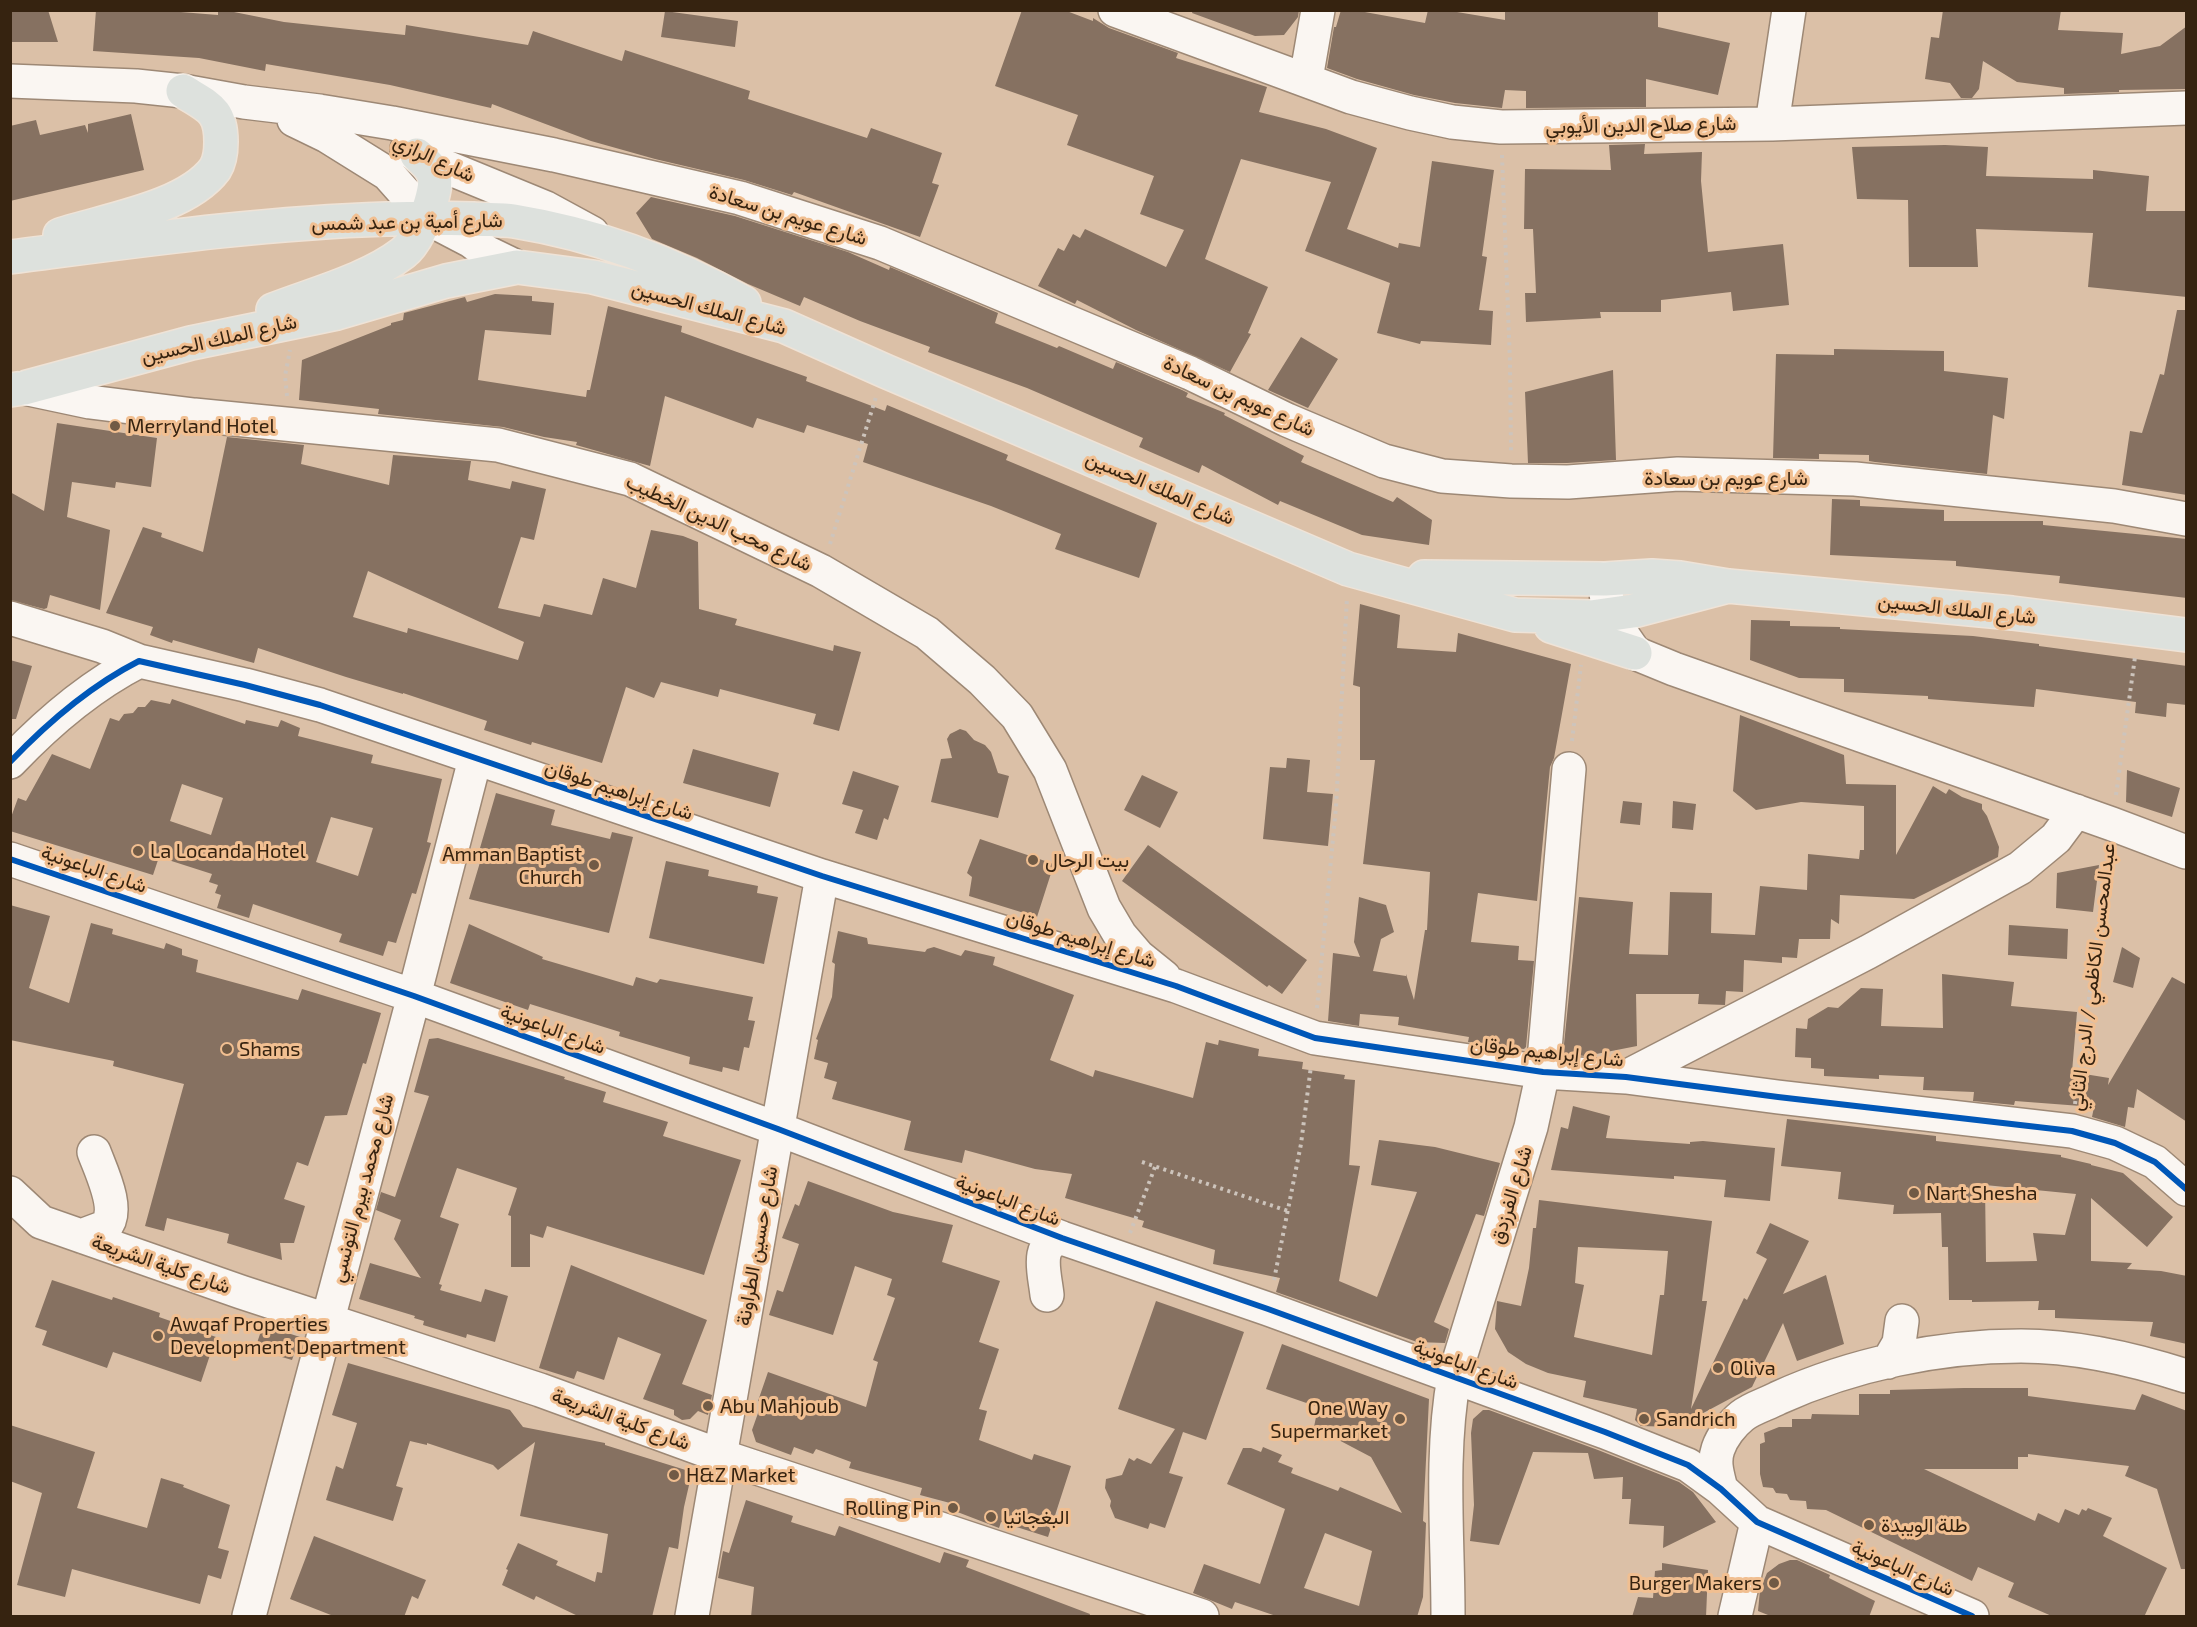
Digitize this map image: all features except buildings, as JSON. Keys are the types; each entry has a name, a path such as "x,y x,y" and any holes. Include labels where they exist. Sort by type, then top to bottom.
{"main road":[{"path":"10,251 180,197 201,183 216,167 221,154 219,119 210,108 183,91"},
{"path":"191,343 369,273 405,252 427,218 435,191 432,168 417,154"},
{"name":"شارع أمية بن عبد شمس","path":"10,257 213,231 342,220 427,218 511,221 567,231 614,245 717,288 784,326"},
{"name":"شارع الملك الحسين","path":"17,389 191,343 337,314 446,281 517,267 593,277 784,326 1362,573 1515,615 1591,617 1728,586"},
{"name":"شارع الملك الحسين","path":"1362,573 1680,578 1728,586 2012,613 2187,635"},
{"path":"1515,615 1635,654"}],"street":[{"name":"شارع صلاح الدين الأيوبي","path":"1115,10 1351,97 1452,122 1501,127 1772,124 2187,108"},
{"path":"1306,79 1318,10"},
{"path":"1772,124 1789,10"},
{"name":"شارع الرازي","path":"10,81 136,86 319,111 383,134 417,154 546,208 614,245"},
{"name":"شارع الرازي","path":"244,102 293,120 327,136 364,158 388,174 427,218 517,267"},
{"name":"شارع عويم بن سعادة","path":"319,111 554,154 740,198 901,252 1191,373 1287,420 1384,461 1442,476 1568,482 1678,474 1855,480 2114,506 2187,519"},
{"name":"شارع محب الدين الخطيب","path":"17,389 90,402 498,445 630,479 821,571 927,633 982,680 1017,716 1050,770 1104,908 1120,935 1138,956 1176,986"},
{"path":"1619,578 1621,612 1635,654 2187,852"},
{"path":"1621,612 1645,632 1674,669"},
{"name":"شارع إبراهيم طوقان","path":"10,618 102,646 139,662 245,685 320,705 822,876 1176,986 1315,1038 1543,1072 1626,1077 2072,1131 2115,1143 2155,1162 2187,1188"},
{"path":"10,762 67,708 103,681 139,662"},
{"name":"شارع محمد بيرم التونسي","path":"249,1617 475,759"},
{"name":"شارع الفرزدق","path":"1448,1617 1446,1435 1454,1377 1532,1127 1543,1072 1569,769"},
{"name":"شارع إبراهيم طوقان","path":"1626,1077 1868,952 2020,868 2056,838 2076,811"},
{"name":"شارع الباعونية","path":"10,859 414,996 778,1129 1062,1238 1268,1309 1605,1432 1688,1465 1721,1489 1757,1522 1972,1617"},
{"name":"شارع حسين الطراونة","path":"692,1617 822,876"},
{"path":"81,1236 105,1227 111,1215 110,1196 94,1152"},
{"name":"شارع كلية الشريعة","path":"10,1193 26,1217 242,1292 540,1390 721,1456 1202,1617"},
{"path":"1047,1294 1044,1251 1049,1243 1062,1238"},
{"path":"1888,1362 1899,1343 1902,1321"},
{"path":"1721,1489 1715,1464 1718,1447 1743,1414 1799,1389 1888,1362 1962,1349 2022,1346 2079,1349 2146,1363 2187,1376"},
{"path":"1735,1617 1757,1522"}],"path":[{"path":"1501,127 1510,362 1511,481"},
{"path":"297,321 285,376 286,396 297,425"},
{"path":"821,571 885,371"},
{"path":"1268,1309 1301,1144 1315,1038 1336,807 1362,573"},
{"path":"1569,769 1584,637"},
{"path":"1142,1162 1288,1211"},
{"path":"1121,1258 1155,1167"}],"cycle path":[{"path":"10,762 70,706 139,661 320,705 822,876 1176,986 1315,1038 1543,1072 1626,1077 2072,1131 2115,1143 2155,1162 2186,1189"},
{"path":"10,859 414,996 778,1129 1062,1238 1268,1309 1605,1432 1688,1465 1721,1489 1757,1522 1972,1616"}],"place":[{"name":"Merryland Hotel","path":"115,426"},
{"name":"La Locanda Hotel","path":"138,851"},
{"name":"بيت الرحال","path":"1033,860"},
{"name":"Amman Baptist Church","path":"594,865"},
{"name":"Shams","path":"227,1049"},
{"name":"Nart Shesha","path":"1914,1193"},
{"name":"Awqaf Properties Development Department","path":"158,1336"},
{"name":"Oliva","path":"1718,1368"},
{"name":"Abu Mahjoub","path":"708,1406"},
{"name":"One Way Supermarket","path":"1400,1419"},
{"name":"Sandrich","path":"1644,1419"},
{"name":"H&Z Market","path":"674,1475"},
{"name":"Rolling Pin","path":"953,1508"},
{"name":"البغجاتيا","path":"991,1517"},
{"name":"طلة الويبدة","path":"1869,1525"},
{"name":"Burger Makers","path":"1774,1583"}]}
